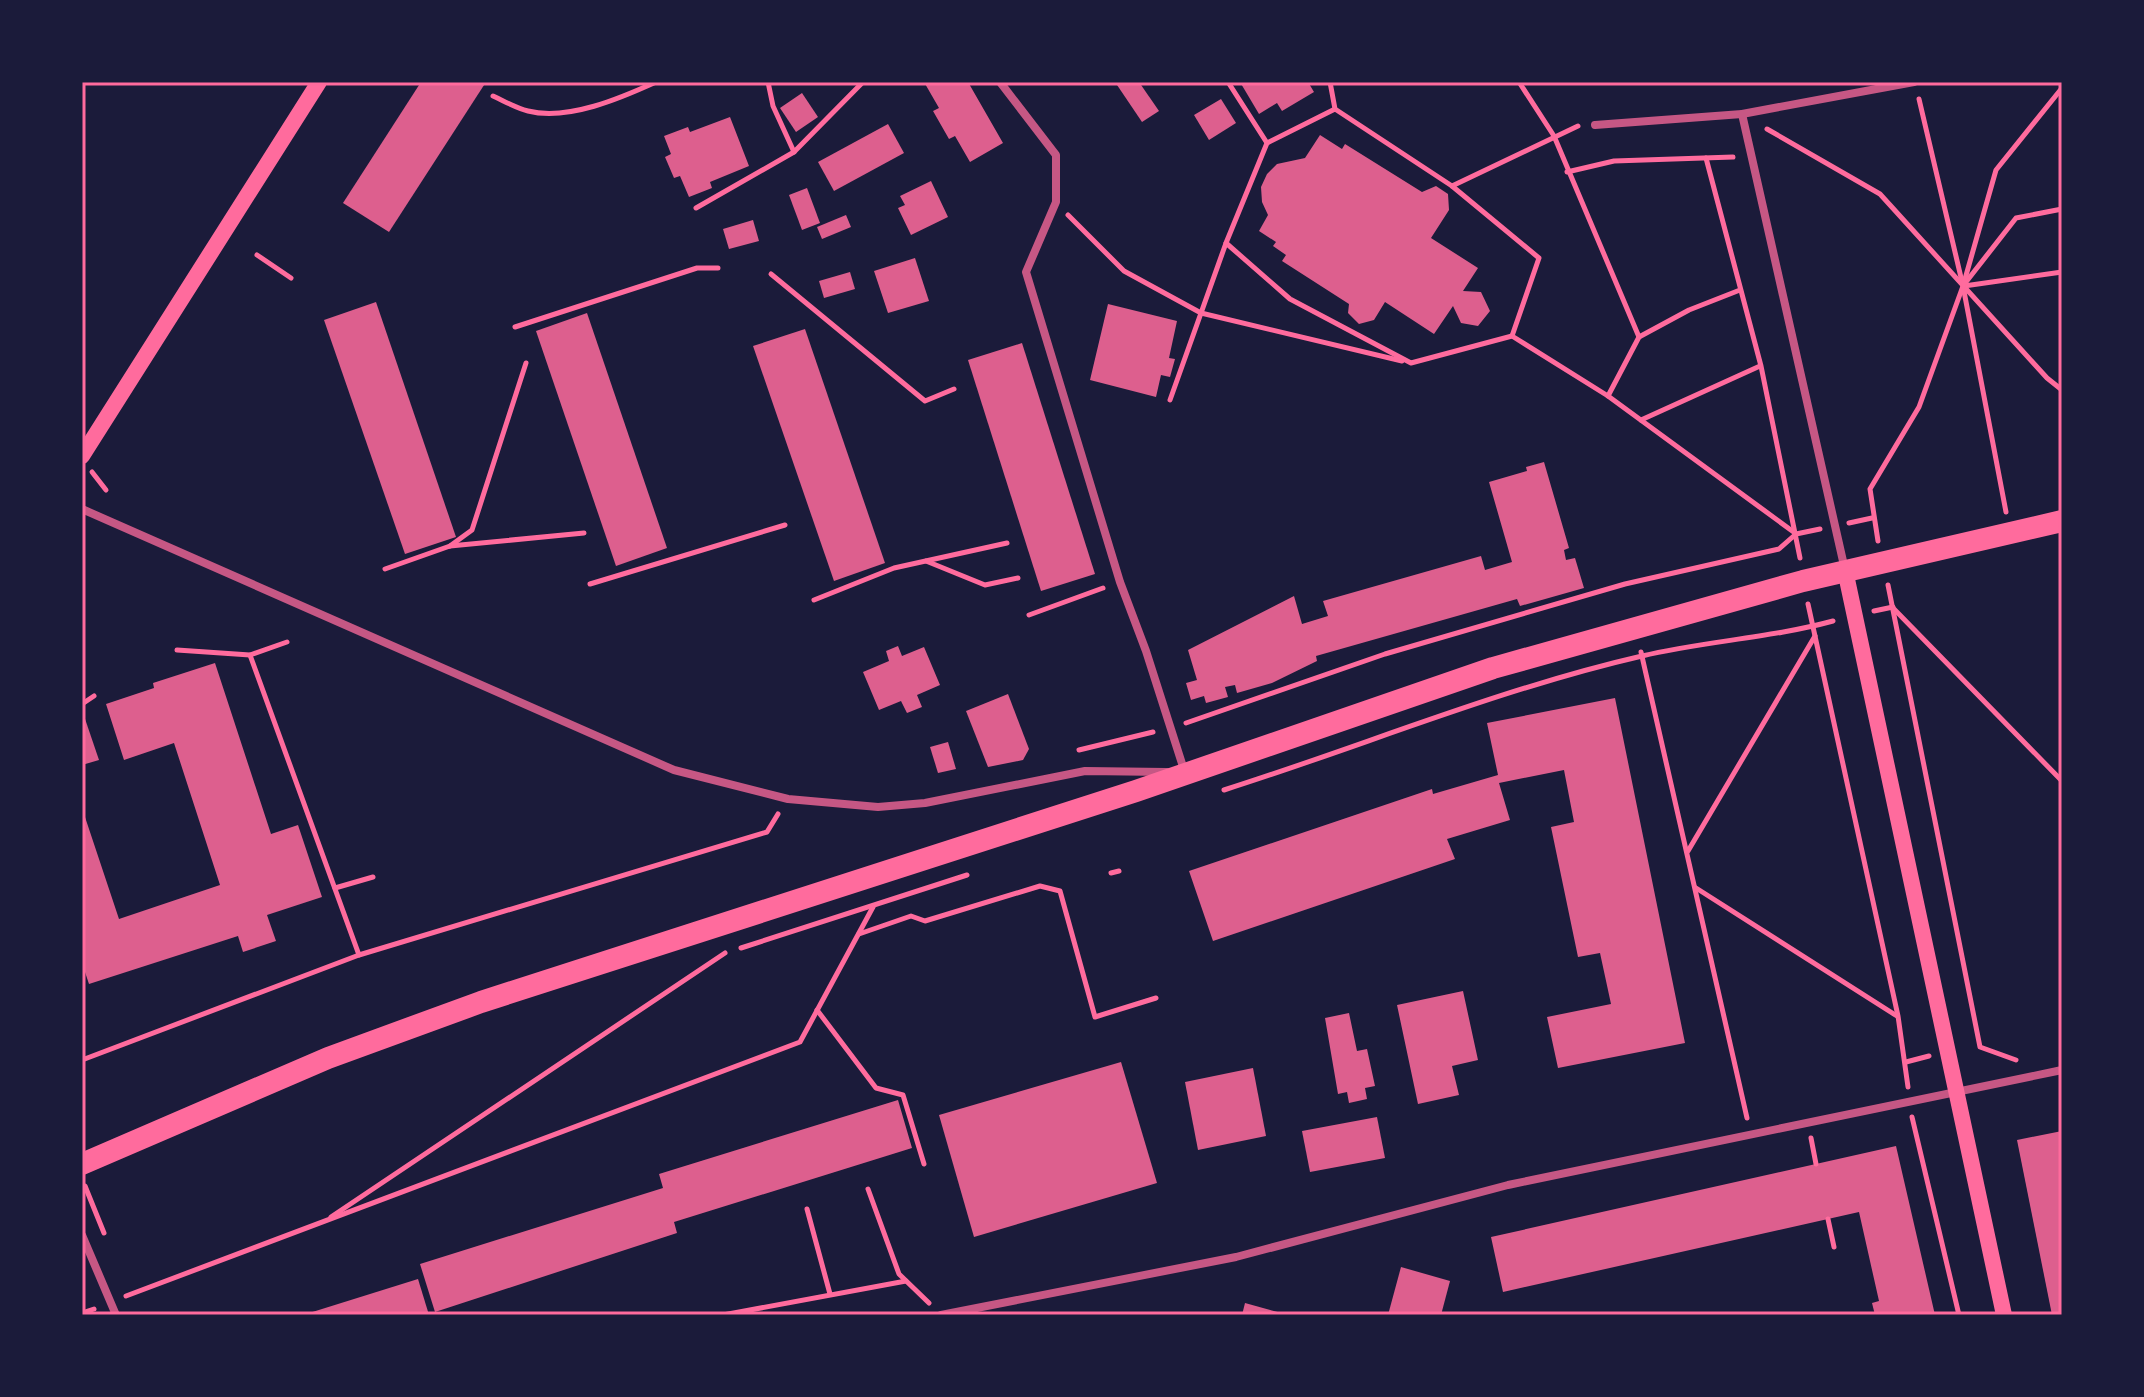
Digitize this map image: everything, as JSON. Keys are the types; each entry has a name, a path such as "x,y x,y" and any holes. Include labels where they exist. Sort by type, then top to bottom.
{"highway":[{"path":"82,1164 328,1058 481,1002 1185,773 1493,668 1635,625 1845,570 2062,521"}],"main road":[{"path":"82,456 319,82"},
{"path":"1845,570 1954,1094 2004,1315"}],"street":[{"path":"82,509 674,770 788,799 878,807 925,803 1085,771 1185,773 1120,582 1026,272 1056,202 1056,155 1000,82"},
{"path":"1595,125 1742,114 1914,82"},
{"path":"1742,114 1845,570"},
{"path":"941,1315 1236,1257 1508,1185 2062,1070"},
{"path":"82,1235 116,1315"}],"path":[{"path":"493,96 530,112 570,110 626,96 656,82"},
{"path":"768,82 773,106 794,152"},
{"path":"696,208 794,152 863,82"},
{"path":"1228,82 1267,143"},
{"path":"1330,82 1335,109 1452,186 1539,258 1512,336"},
{"path":"1519,82 1554,136 1639,337"},
{"path":"1872,518 1870,489 1919,407 1963,286 1996,170 2062,88"},
{"path":"1919,96 1963,286 2009,532"},
{"path":"1170,400 1226,243 1267,143 1335,109"},
{"path":"1452,186 1574,126 1595,125"},
{"path":"1567,172 1614,161 1751,155 1762,126 1880,194 2047,378 2062,390"},
{"path":"1706,158 1761,366 1803,581 1898,1016 1909,1103 1959,1315"},
{"path":"1056,202 1124,271 1201,313 1411,363 1512,336 1608,396 1796,534"},
{"path":"1963,286 2016,218 2062,209"},
{"path":"1226,243 1290,299 1411,363"},
{"path":"257,255 291,278"},
{"path":"515,327 697,268 718,268"},
{"path":"1963,286 2062,272"},
{"path":"771,274 925,401 954,389"},
{"path":"1608,396 1639,337 1689,310 1740,290"},
{"path":"450,546 472,530 526,363"},
{"path":"1641,420 1761,366"},
{"path":"590,584 785,525"},
{"path":"385,569 450,546 584,533"},
{"path":"1079,750 1171,728 1385,654 1625,584 1779,549 1796,534"},
{"path":"814,600 894,568 1007,543"},
{"path":"925,560 985,585 1018,578"},
{"path":"1029,615 1120,582"},
{"path":"1211,794 1361,746 1466,707 1642,656 1814,627 1893,607"},
{"path":"1893,607 2062,781"},
{"path":"1893,607 1980,1047 2016,1059 2021,1078"},
{"path":"1635,625 1750,1135"},
{"path":"1687,852 1815,636"},
{"path":"177,650 250,655 287,642"},
{"path":"250,655 359,955"},
{"path":"82,704 94,696"},
{"path":"82,1060 359,955 767,832 788,799"},
{"path":"1111,873 1119,871"},
{"path":"697,962 976,872"},
{"path":"335,888 373,877"},
{"path":"858,935 911,916 925,921 1040,886 1060,891 1095,1017 1156,998"},
{"path":"1696,888 1898,1016"},
{"path":"129,1295 800,1042 874,906"},
{"path":"324,1222 725,953"},
{"path":"817,1010 876,1088 903,1095 924,1164"},
{"path":"82,1191 100,1182"},
{"path":"868,1189 894,1262 906,1281 941,1315"},
{"path":"807,1209 830,1294"},
{"path":"1828,1219 1834,1247"},
{"path":"723,1315 906,1281"}],"building":[{"path":"421,82 486,82 389,232 343,203"},
{"path":"924,82 968,82 1003,143 970,162 955,136 949,139 933,111 939,108"},
{"path":"1115,82 1139,82 1159,111 1142,122"},
{"path":"1240,82 1308,82 1314,92 1282,111 1277,103 1259,114"},
{"path":"802,93 818,117 796,132 780,108"},
{"path":"1221,99 1236,123 1209,140 1194,115"},
{"path":"730,117 749,166 710,182 712,188 689,197 680,176 674,178 665,157 671,154 664,136 688,127 690,132"},
{"path":"888,124 904,153 834,191 818,162"},
{"path":"1320,135 1342,149 1345,144 1422,192 1436,186 1448,194 1449,210 1431,238 1478,268 1463,291 1481,292 1490,311 1478,326 1461,323 1453,306 1434,334 1385,302 1374,320 1359,324 1348,313 1349,304 1282,261 1286,255 1273,246 1276,242 1259,231 1268,215 1262,202 1261,187 1267,174 1277,164 1305,158"},
{"path":"931,181 948,217 911,235 898,208 905,205 900,196"},
{"path":"807,188 820,223 802,230 789,195"},
{"path":"846,215 851,227 822,239 817,227"},
{"path":"753,220 759,241 729,249 723,229"},
{"path":"915,258 929,301 888,313 874,271"},
{"path":"850,272 855,289 824,298 819,281"},
{"path":"376,302 456,537 405,554 324,320"},
{"path":"1108,304 1177,321 1169,358 1175,359 1170,377 1161,375 1156,397 1090,380"},
{"path":"587,313 667,548 616,566 536,331"},
{"path":"805,329 885,563 834,581 753,346"},
{"path":"1022,343 1095,574 1041,591 968,360"},
{"path":"1544,462 1569,548 1564,550 1566,560 1575,558 1584,588 1520,606 1517,599 1316,656 1317,661 1272,683 1237,693 1235,685 1225,687 1228,697 1206,703 1204,696 1191,700 1186,683 1197,680 1188,650 1294,596 1302,624 1328,616 1323,601 1481,556 1485,570 1512,562 1489,482 1527,471 1526,467"},
{"path":"898,646 902,656 924,647 940,685 917,695 922,707 907,713 901,701 879,710 863,672 889,661 886,651"},
{"path":"215,663 271,834 298,825 322,897 267,915 276,941 243,952 238,936 89,984 82,963 82,808 119,919 220,885 174,743 124,760 106,704 154,688 153,683"},
{"path":"1008,694 1029,749 1023,760 988,767 966,711"},
{"path":"1615,698 1685,1043 1558,1068 1547,1017 1611,1004 1600,953 1578,957 1551,827 1574,822 1564,770 1499,783 1510,820 1447,839 1455,859 1213,941 1189,871 1432,789 1433,794 1498,775 1487,723"},
{"path":"82,710 99,760 82,765"},
{"path":"948,742 956,769 938,773 930,747"},
{"path":"1463,991 1478,1060 1452,1066 1459,1095 1418,1104 1397,1005"},
{"path":"1349,1013 1357,1051 1367,1049 1375,1086 1365,1088 1367,1099 1349,1103 1347,1092 1338,1094 1325,1018"},
{"path":"1121,1062 1157,1183 974,1237 939,1115"},
{"path":"1253,1068 1266,1136 1198,1150 1185,1082"},
{"path":"898,1100 912,1148 674,1222 677,1233 435,1312 420,1264 663,1188 659,1174"},
{"path":"1377,1117 1385,1158 1310,1172 1302,1131"},
{"path":"2062,1131 2062,1315 2052,1315 2017,1140"},
{"path":"1896,1146 1935,1315 1875,1315 1872,1303 1879,1301 1859,1212 1503,1292 1491,1237"},
{"path":"1401,1267 1450,1281 1441,1315 1388,1315"},
{"path":"418,1279 429,1315 306,1315 306,1314"},
{"path":"1245,1303 1285,1314 1285,1315 1242,1315"}]}
